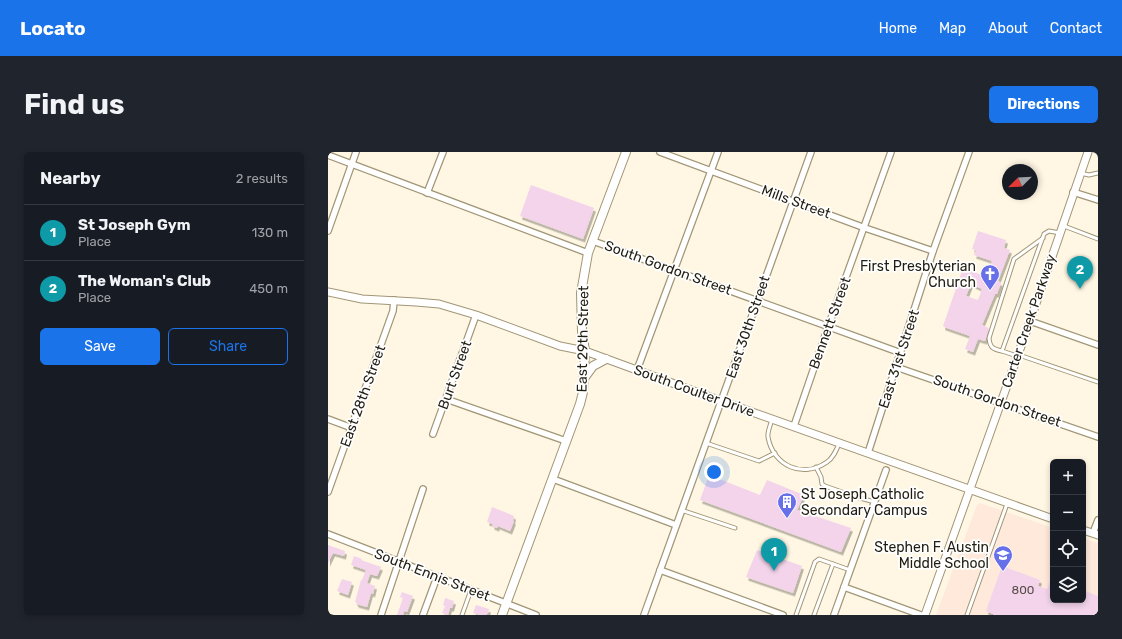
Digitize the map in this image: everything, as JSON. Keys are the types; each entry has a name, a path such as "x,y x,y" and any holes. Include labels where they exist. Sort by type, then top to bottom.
{"main road":[{"name":"East 29th Street","path":"502,615 580,404 583,392 585,351 582,331 581,300 588,252 626,152"},
{"path":"584,378 593,366 606,359"}],"street":[{"path":"328,230 356,152"},
{"path":"427,193 443,152"},
{"name":"Mills Street","path":"660,152 711,172 793,200 865,228 933,251"},
{"path":"637,370 718,152"},
{"name":"East 30th Street","path":"644,615 756,300 811,152"},
{"name":"Bennett Street","path":"794,426 891,152"},
{"name":"East 31st Street","path":"868,453 933,251 969,152"},
{"name":"Carter Creek Parkway","path":"925,615 1030,321 1088,152"},
{"name":"South Gordon Street","path":"328,155 588,252"},
{"path":"1074,192 1098,200"},
{"name":"South Gordon Street","path":"593,241 901,353"},
{"name":"South Coulter Drive","path":"328,292 362,299 439,304 476,315 560,346 585,351 1050,518"},
{"name":"East 28th Street","path":"328,492 393,312 394,300"},
{"name":"Burt Street","path":"434,434 476,315"},
{"path":"1030,321 1098,345"},
{"name":"South Gordon Street","path":"896,366 1098,437"},
{"path":"446,399 566,441"},
{"path":"328,419 352,428"},
{"path":"834,615 886,470"},
{"path":"553,479 676,525"},
{"path":"381,615 424,489"},
{"path":"1095,534 1098,520"},
{"name":"South Ennis Street","path":"328,534 536,615"},
{"path":"660,570 783,615"},
{"path":"423,615 437,577"},
{"path":"844,588 921,615"}],"lane":[{"path":"1080,173 1089,175 1098,173"},
{"path":"1002,351 1044,234 1049,231 1061,229 1098,239"},
{"path":"1043,238 1014,259 989,338 990,346 994,349 1017,355 1098,382"},
{"path":"772,419 768,436 772,448 779,459 789,467 801,470 816,467 827,462 835,454 839,443"},
{"path":"706,443 758,462 775,453"},
{"path":"816,467 822,477 822,484 825,486 875,502"},
{"path":"967,615 1007,503"},
{"path":"681,510 734,528"},
{"path":"796,615 815,562 820,559 850,570"},
{"path":"814,615 833,564"},
{"path":"462,615 471,590"}],"shaded area":[{"name":"Stephen F. Austin Middle School","path":"980,503 1050,527 1050,603 1086,603 1086,539 1098,543 1098,615 936,615 977,505"}],"building":[{"path":"531,185 594,208 583,239 520,216"},
{"name":"First Presbyterian Church","path":"978,231 1006,240 1004,248 1010,250 998,281 1001,283 997,294 995,294 982,325 989,328 985,341 978,339 973,352 965,349 970,336 943,326 963,268 987,277 992,261 974,255 976,250 972,249","holes":["971,284 982,289 978,300 966,296"]},
{"name":"St Joseph Catholic Secondary Campus","path":"709,475 760,495 767,480 804,495 797,510 851,528 841,552 700,500"},
{"path":"492,507 514,516 514,521 510,531 498,526 497,528 492,526 493,524 487,522"},
{"path":"328,545 345,551 344,556 333,553 328,563"},
{"path":"757,550 802,566 793,593 746,577"},
{"path":"354,556 381,567 377,576 370,574 367,583 375,586 373,594 371,593 367,607 356,604 357,603 355,602 361,580 366,570 351,565"},
{"path":"1002,566 1040,580 1038,586 1047,589 1050,582 1050,603 1086,603 1086,591 1098,596 1098,615 993,615 986,611"},
{"path":"342,579 352,582 348,595 337,591"},
{"path":"402,592 413,596 407,612 404,611 403,615 397,615 403,598 400,597"},
{"path":"445,598 454,601 448,615 442,613 445,606 443,605"},
{"path":"476,605 489,609 488,613 486,615 480,615 473,613"}],"place":[{"name":"The Woman's Club","path":"1080,289"},
{"name":"First Presbyterian Church","path":"990,291"},
{"name":"St Joseph Catholic Secondary Campus","path":"787,519"},
{"name":"St Joseph Gym","path":"774,571"},
{"name":"Stephen F. Austin Middle School","path":"1003,572"}]}
